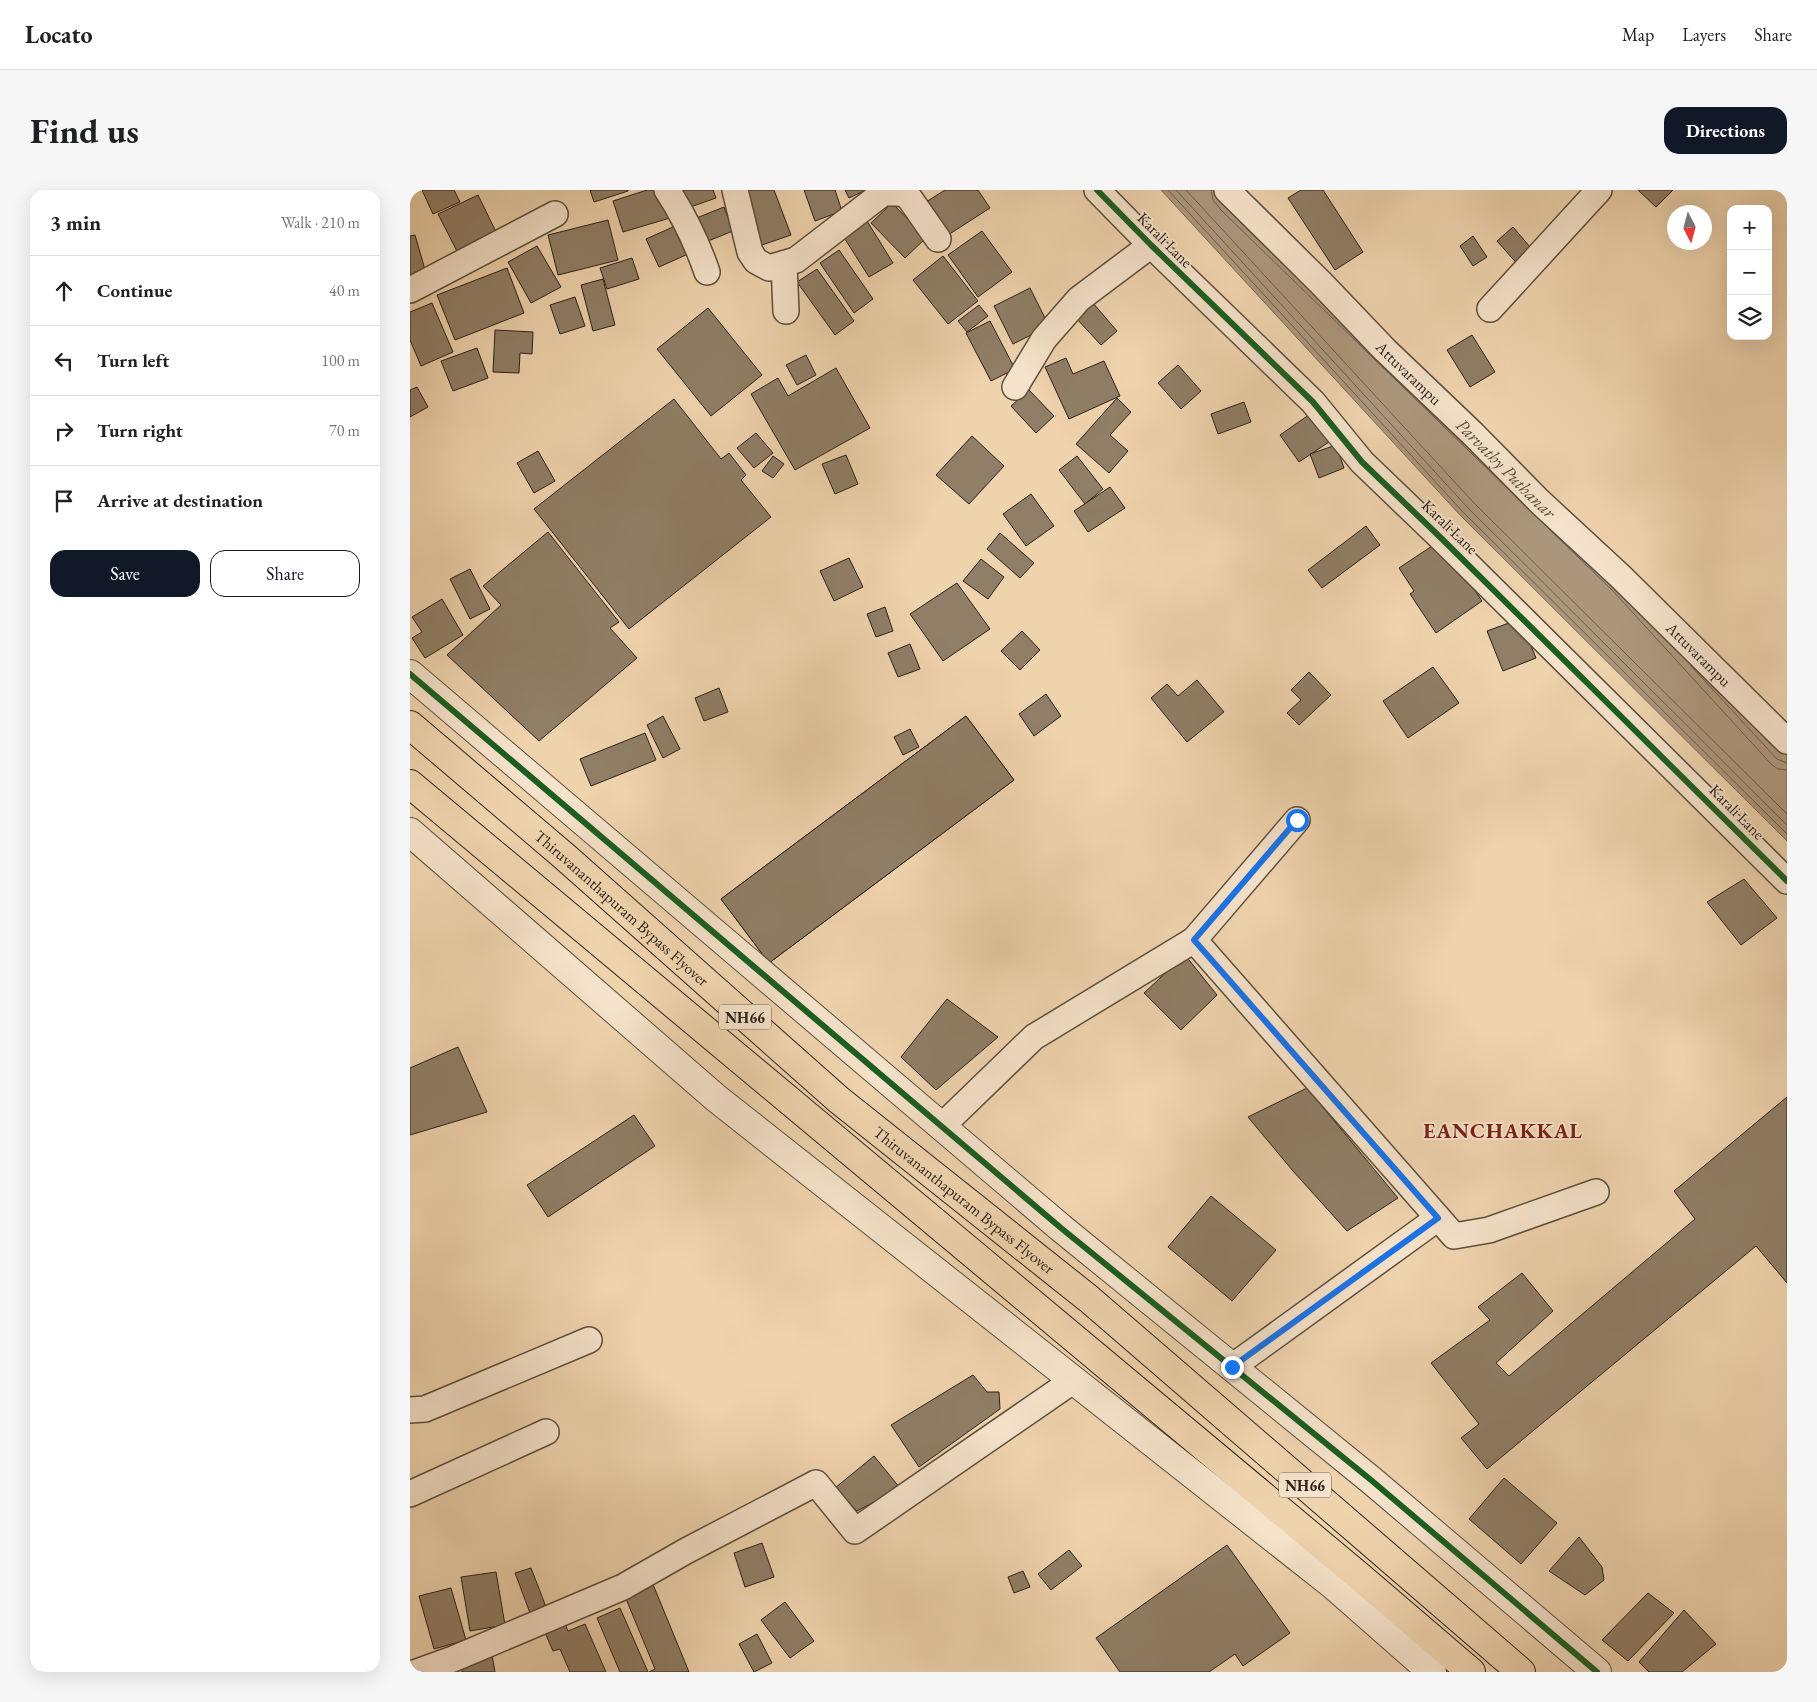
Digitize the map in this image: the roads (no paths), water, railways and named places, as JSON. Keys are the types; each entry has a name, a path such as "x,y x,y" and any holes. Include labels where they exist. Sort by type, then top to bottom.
{"highway":[{"name":"Thiruvananthapuram Bypass Flyover","path":"410,725 564,856 839,1100 1089,1299 1521,1672"},
{"name":"Thiruvananthapuram Bypass Flyover","path":"410,784 1359,1576 1470,1672"}],"street":[{"path":"667,190 681,212 701,253 707,272"},
{"path":"735,190 750,252 756,261 769,268 796,260 883,193 899,193 908,196 938,239"},
{"name":"Karali Lane","path":"1097,190 1150,245 1313,402 1362,462 1787,881"},
{"name":"Attuvarampu","path":"1226,190 1321,283 1385,350 1473,434 1539,501 1620,576 1787,741"},
{"path":"1490,309 1599,190"},
{"path":"410,290 555,214"},
{"path":"1015,387 1044,339 1079,299 1150,245"},
{"path":"784,264 786,311"},
{"path":"410,674 1061,1228 1378,1487 1597,1672"},
{"path":"942,1126 1034,1036 1194,940 1297,820"},
{"path":"410,832 716,1098 1333,1585 1432,1672"},
{"path":"1194,940 1454,1236 1489,1230 1596,1192"},
{"path":"1232,1367 1438,1218"},
{"path":"410,1410 425,1409 589,1340"},
{"path":"417,1672 453,1659 623,1587 686,1551 816,1483 855,1530 1074,1380"},
{"path":"410,1494 546,1432"}],"water":[{"name":"Parvathy Puthanar","path":"1161,190 1228,190 1626,578 1787,754 1787,841 1460,515"}],"district":[{"name":"EANCHAKKAL","path":"1503,1130"}]}
